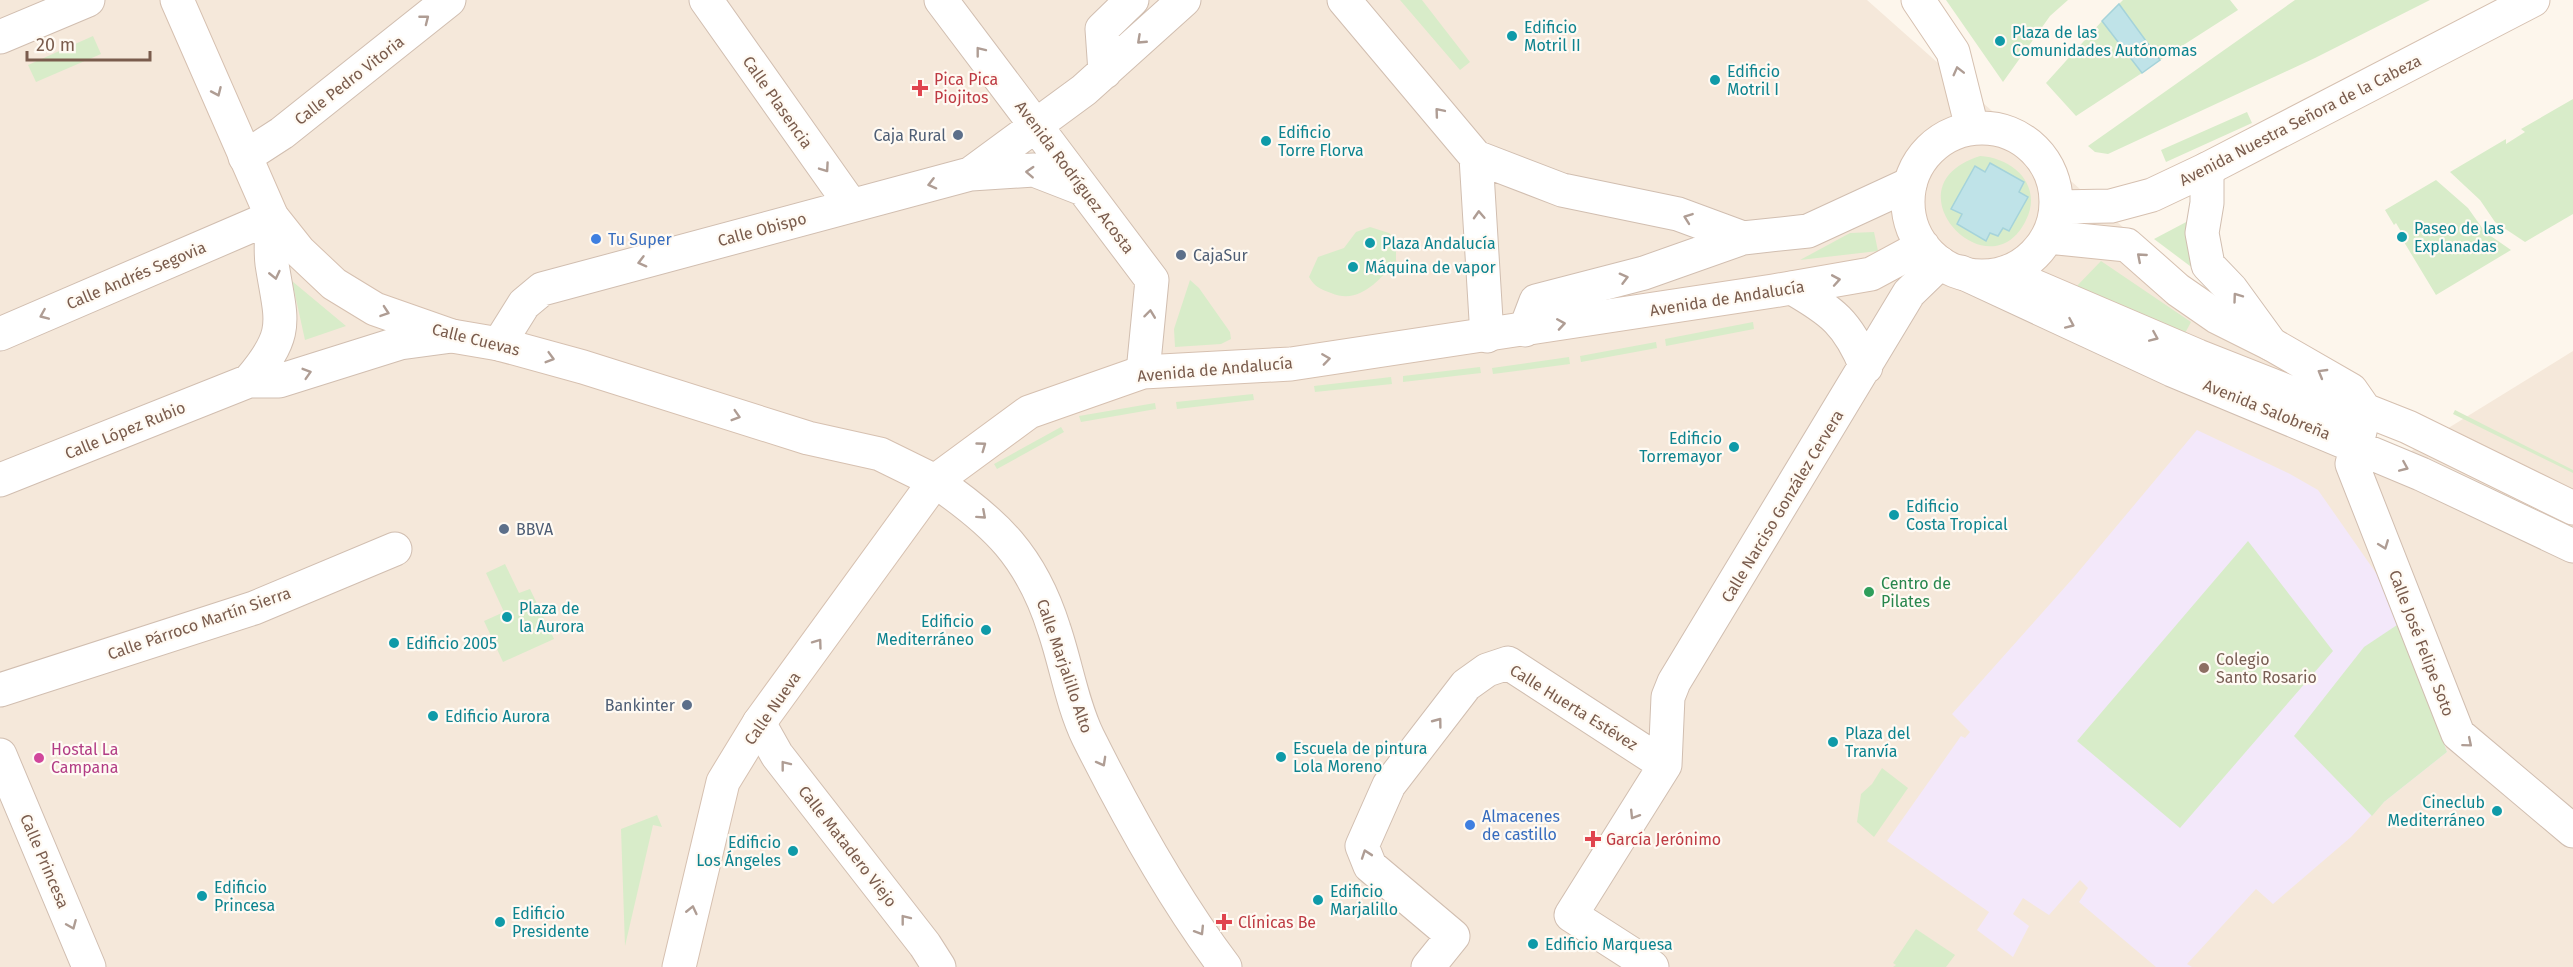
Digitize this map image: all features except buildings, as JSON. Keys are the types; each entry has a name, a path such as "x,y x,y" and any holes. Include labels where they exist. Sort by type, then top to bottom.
{"street":[{"path":"0,37 88,0"},
{"name":"Calle Cuevas","path":"177,0 272,217 298,251 333,284 375,309 452,336 500,344 808,438 880,454 935,481"},
{"name":"Calle Pedro Vitoria","path":"246,157 282,133 449,0"},
{"name":"Calle Plasencia","path":"706,0 851,205"},
{"name":"Avenida Rodríguez Acosta","path":"941,0 1152,280 1143,372"},
{"path":"1105,72 1102,29 1132,0"},
{"name":"Calle Obispo","path":"500,344 524,304 542,289 970,174 1037,127 1105,72 1184,0"},
{"path":"1344,0 1476,157 1562,190 1678,214 1743,238"},
{"path":"1918,0 1953,52 1972,128"},
{"name":"Avenida Nuestra Señora de la Cabeza","path":"2052,222 2152,195 2207,169 2533,0"},
{"path":"1972,128 1988,128 2012,134 2032,147 2047,166 2055,186 2052,222 2037,253 2022,265 2004,273 1982,275 1941,260 1912,226 1908,206 1910,184 1918,164 1932,146 1951,134 1972,128"},
{"path":"1476,157 1487,336"},
{"name":"Avenida Salobreña","path":"2207,169 2207,203 2202,233 2208,265 2232,289 2271,344"},
{"path":"970,174 1034,170 1085,190"},
{"path":"1525,330 1536,301 1644,273 1743,238 1808,231 1910,184"},
{"name":"Calle Andrés Segovia","path":"0,334 272,217"},
{"name":"Calle López Rubio","path":"249,381 270,357 279,334 281,303 272,262 272,217"},
{"name":"Avenida Salobreña","path":"2052,222 2127,245 2178,290 2204,309 2351,390 2365,410 2408,428 2573,508"},
{"name":"Avenida Salobreña","path":"1941,260 2172,370 2357,446 2573,546"},
{"name":"Avenida de Andalucía","path":"935,481 1029,412 1143,372 1291,364 1792,288 1941,260"},
{"name":"Calle Narciso González Cervera","path":"1665,765 1668,697 1674,682 1909,293 1941,260"},
{"name":"Avenida Salobreña","path":"2004,273 2198,356 2345,414 2365,410"},
{"path":"1792,288 1828,309 1854,338 1866,367"},
{"name":"Calle López Rubio","path":"0,480 249,381 279,381 400,344 452,336"},
{"name":"Calle José Felipe Soto","path":"2365,410 2352,464 2458,734 2573,831"},
{"name":"Calle Nueva","path":"679,967 723,782 759,723 935,481"},
{"name":"Calle Marjalillo Alto","path":"935,481 976,509 1007,539 1032,574 1054,627 1087,735 1151,852 1225,967"},
{"name":"Calle Párroco Martín Sierra","path":"0,690 254,608 395,549"},
{"name":"Calle Huerta Estévez","path":"1428,967 1453,936 1370,866 1362,846 1389,785 1466,686 1487,670 1508,663 1665,765"},
{"name":"Calle Matadero Viejo","path":"759,723 777,755 925,945 939,967"},
{"name":"Calle Princesa","path":"0,755 89,967"},
{"path":"1652,967 1571,915 1665,765"}],"shaded area":[{"path":"0,0 1867,0 2390,464 2573,351 2573,967 0,967"},
{"name":"Colegio Santo Rosario","path":"2197,430 2290,474 2318,490 2383,583 2447,752 2384,802 2351,837 2273,904 2256,889 2187,964 2192,967 2156,967 2079,902 2088,888 2080,880 2049,915 2023,898 2013,914 2029,926 2013,957 1977,930 1989,912 1887,841 1961,736 1965,738 1970,732 1952,714 2074,577"}],"green space":[{"path":"1400,0 1422,0 1470,62 1460,70"},
{"name":"Plaza de las Comunidades Autónomas","path":"1946,0 2068,0 2050,16 2003,82"},
{"path":"2123,0 2230,0 2238,10 2160,60 2119,4"},
{"path":"2295,0 2430,0 2315,58 2108,154 2095,152 2088,146"},
{"path":"2102,21 2142,73 2076,116 2046,83"},
{"path":"93,36 101,54 36,82 28,65"},
{"path":"2573,99 2573,214 2525,242 2495,222 2480,200 2450,172 2506,139 2506,144 2525,132 2521,129"},
{"path":"2247,112 2252,123 2166,162 2161,150"},
{"path":"1980,156 2004,162 2022,176 2031,196 2030,208 2026,220 2010,240 1990,246 1970,241 1954,228 1943,209 1942,189 1953,170","holes":["1989,164 2027,198 2003,227 1990,233 1986,240 1962,214"]},
{"path":"2436,180 2468,208 2485,232 2511,250 2436,295 2404,242 2407,242 2396,223 2394,225 2385,210"},
{"path":"2190,220 2202,275 2154,239"},
{"path":"1370,227 1389,233 1396,239 1396,261 1383,276 1368,289 1351,296 1331,293 1316,285 1309,277 1318,257 1344,248 1356,232"},
{"path":"1874,232 1878,251 1800,260 1850,233"},
{"path":"2101,261 2191,322 2184,335 2074,289"},
{"path":"1190,280 1199,288 1230,332 1231,339 1221,344 1175,347 1174,329"},
{"path":"292,281 346,326 305,340"},
{"path":"1753,322 1754,329 1666,346 1665,339"},
{"path":"1656,342 1657,348 1581,362 1580,356"},
{"path":"1569,357 1570,364 1493,374 1492,368"},
{"path":"1480,367 1481,373 1403,382 1403,376"},
{"path":"1391,377 1392,384 1315,392 1314,386"},
{"path":"1253,394 1254,400 1177,409 1176,402"},
{"path":"1155,403 1156,409 1081,422 1079,416"},
{"path":"2455,410 2573,470 2573,473 2453,414"},
{"path":"1061,427 1064,432 997,469 994,464"},
{"path":"2248,541 2333,651 2180,828 2077,741"},
{"path":"505,564 519,593 530,589 554,639 503,662 484,621 504,612 486,573"},
{"path":"2400,623 2447,752 2384,802 2372,816 2294,736 2364,647"},
{"path":"1882,768 1908,788 1874,837 1857,822 1861,794 1872,784"},
{"path":"657,815 662,827 653,825 625,946 621,829"},
{"path":"1916,929 1955,955 1946,967 1893,967 1896,965 1893,963"}],"water":[{"path":"2119,4 2160,60 2142,73 2102,21"},
{"path":"1990,163 2024,182 2019,192 2028,197 2009,231 2003,228 1998,236 1990,233 1986,241 1957,224 1962,214 1951,209 1975,166 1985,172"}],"place":[{"name":"Edificio Motril II","path":"1512,36"},
{"name":"Plaza de las Comunidades Autónomas","path":"2000,41"},
{"name":"Edificio Motril I","path":"1715,80"},
{"name":"Pica Pica Piojitos","path":"920,88"},
{"name":"Caja Rural","path":"958,135"},
{"name":"Edificio Torre Florva","path":"1266,141"},
{"name":"Paseo de las Explanadas","path":"2402,237"},
{"name":"Tu Super","path":"596,239"},
{"name":"Plaza Andalucía","path":"1370,243"},
{"name":"CajaSur","path":"1181,255"},
{"name":"Máquina de vapor","path":"1353,267"},
{"name":"Edificio Torremayor","path":"1734,447"},
{"name":"Edificio Costa Tropical","path":"1894,515"},
{"name":"BBVA","path":"504,529"},
{"name":"Centro de Pilates","path":"1869,592"},
{"name":"Plaza de la Aurora","path":"507,617"},
{"name":"Edificio Mediterráneo","path":"986,630"},
{"name":"Edificio 2005","path":"394,643"},
{"name":"Colegio Santo Rosario","path":"2204,668"},
{"name":"Bankinter","path":"687,705"},
{"name":"Edificio Aurora","path":"433,716"},
{"name":"Plaza del Tranvía","path":"1833,742"},
{"name":"Escuela de pintura Lola Moreno","path":"1281,757"},
{"name":"Hostal La Campana","path":"39,758"},
{"name":"Cineclub Mediterráneo","path":"2497,811"},
{"name":"Almacenes de castillo","path":"1470,825"},
{"name":"García Jerónimo","path":"1593,839"},
{"name":"Edificio Los Ángeles","path":"793,851"},
{"name":"Edificio Princesa","path":"202,896"},
{"name":"Edificio Marjalillo","path":"1318,900"},
{"name":"Edificio Presidente","path":"500,922"},
{"name":"Clínicas Be","path":"1224,922"},
{"name":"Edificio Marquesa","path":"1533,944"}]}
